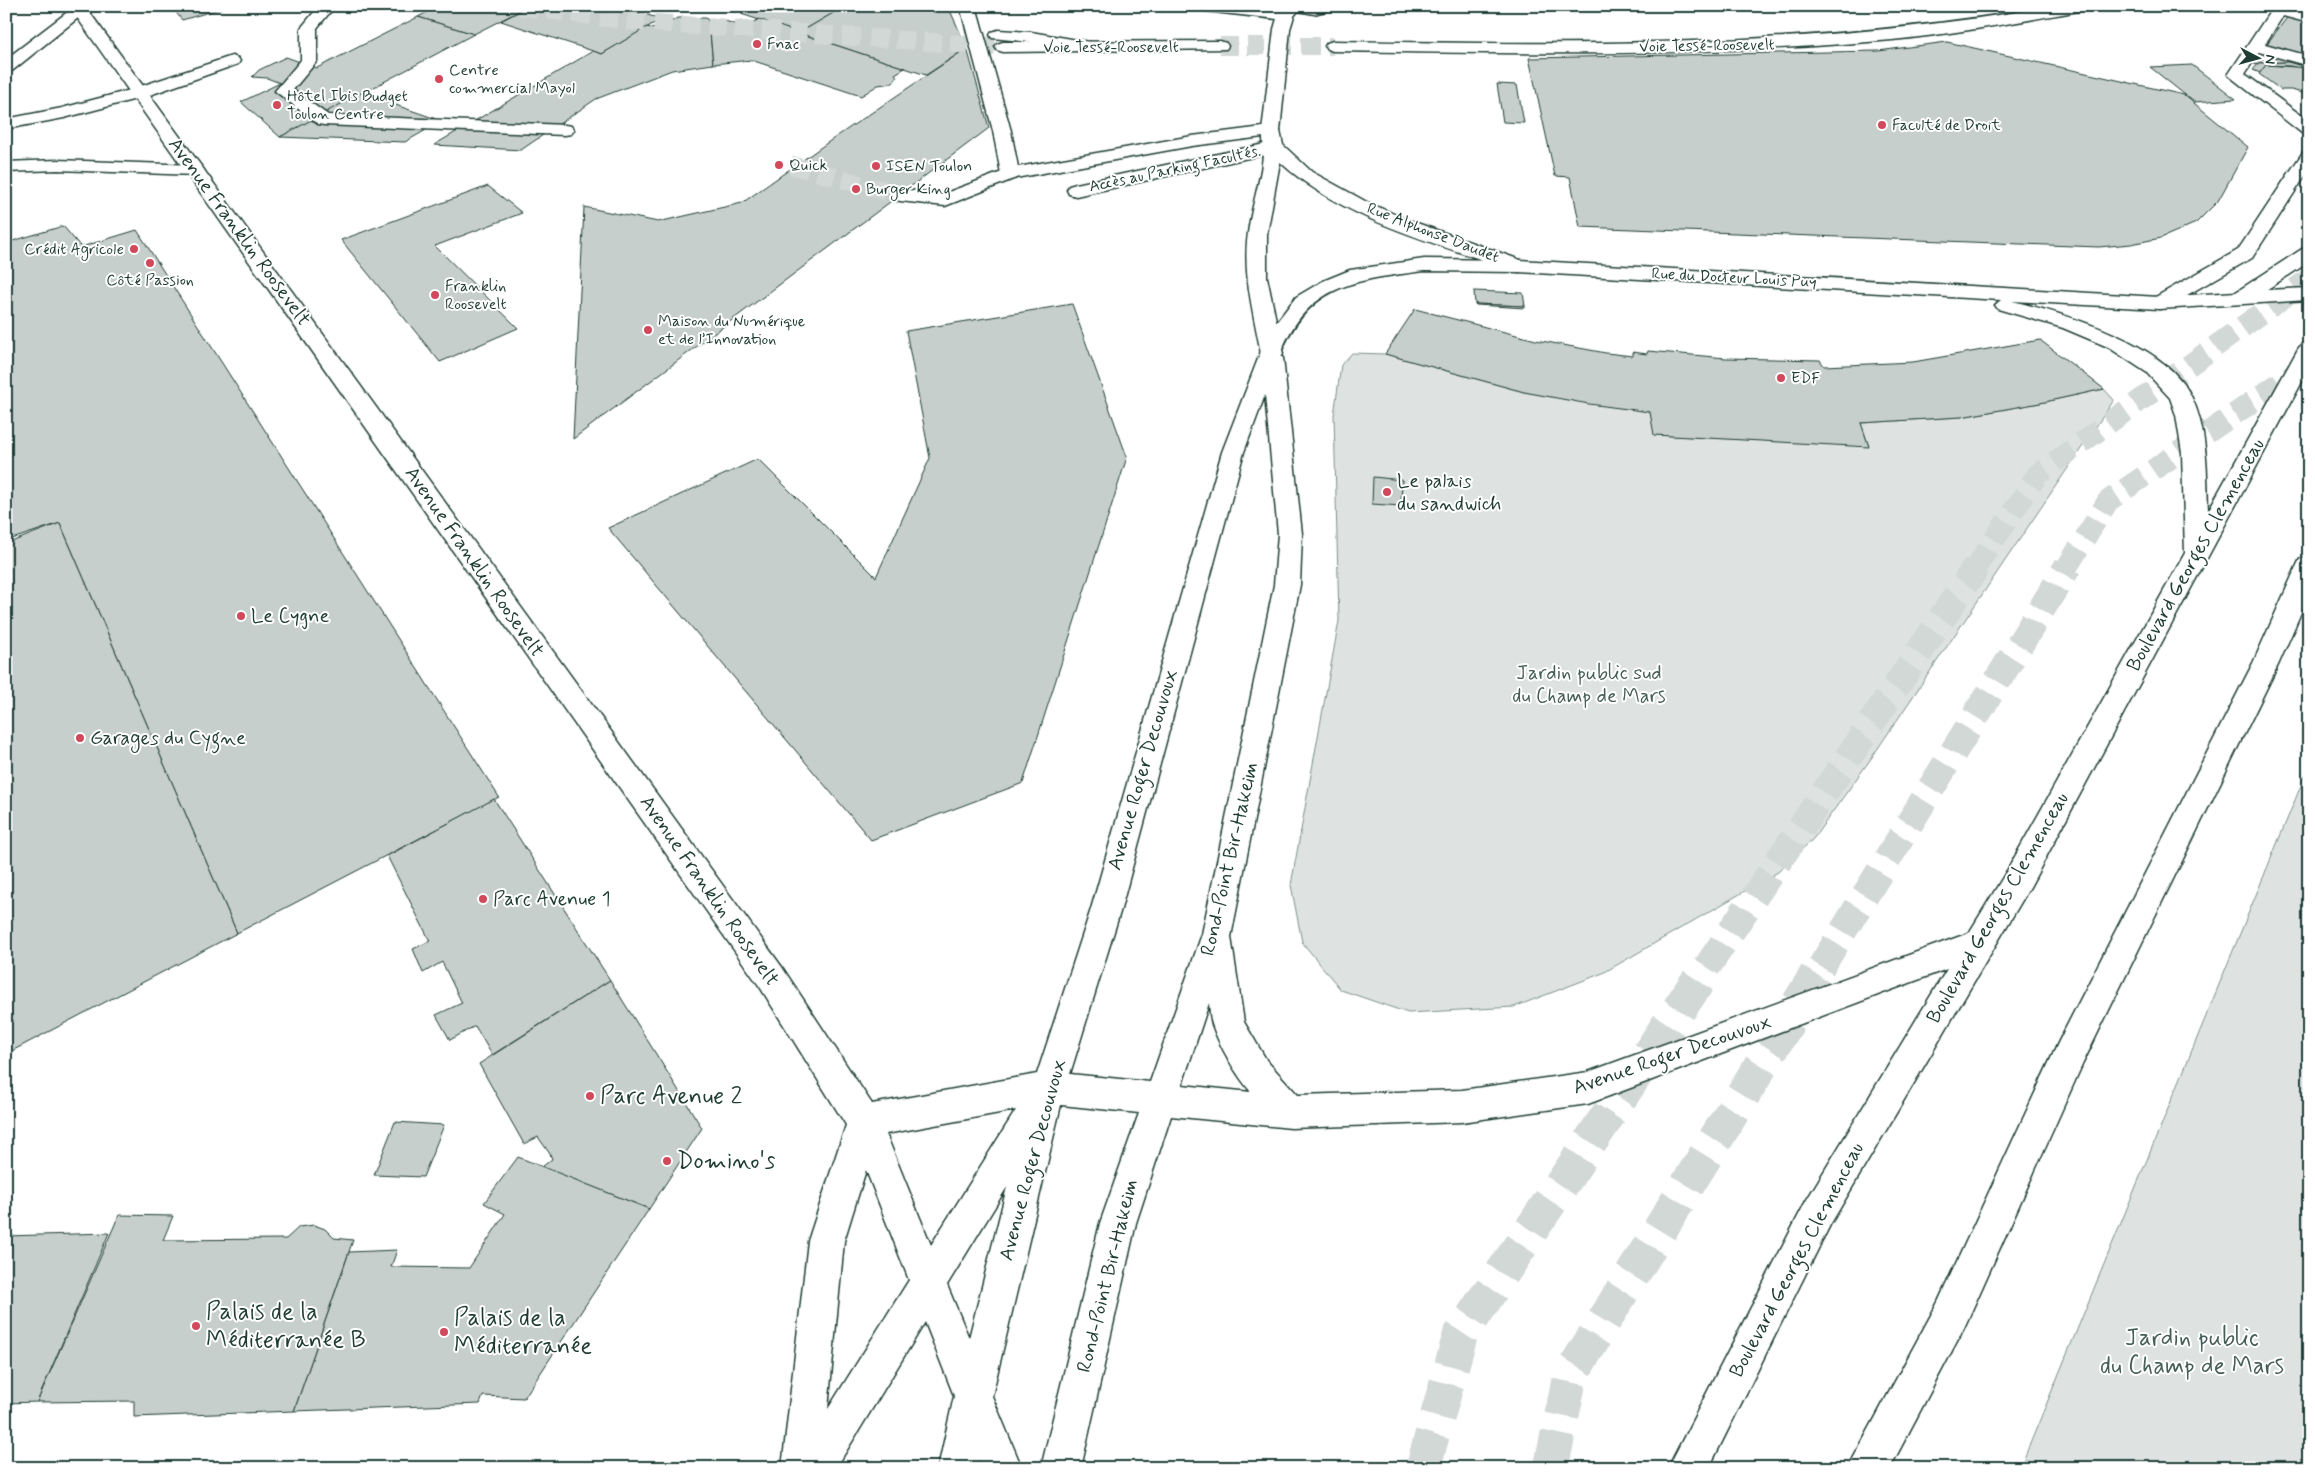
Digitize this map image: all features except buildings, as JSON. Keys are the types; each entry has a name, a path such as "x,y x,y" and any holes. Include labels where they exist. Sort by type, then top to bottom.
{"main road":[{"path":"327,6 309,28 309,61 283,91 324,120 565,130"},
{"path":"968,6 1002,131 1010,174"},
{"path":"1204,6 1314,9 1328,6"},
{"name":"Voie Tessé-Roosevelt","path":"1333,46 1515,49 1770,45 1876,38 1953,29 2079,6"},
{"path":"6,66 79,8"},
{"name":"Avenue Franklin Roosevelt","path":"79,8 771,977 864,1122"},
{"path":"1272,354 1257,277 1257,234 1272,139 1276,64 1292,8"},
{"path":"2309,18 2279,10 2236,75 2309,130"},
{"path":"2263,34 2309,31"},
{"path":"2263,34 2309,45"},
{"path":"2263,34 2309,61"},
{"name":"Voie Tessé-Roosevelt","path":"1000,41 1089,47 1220,46"},
{"path":"6,124 64,113 138,93 232,61"},
{"path":"900,195 945,200 1010,174 1192,140 1272,139"},
{"name":"Accès au Parking Facultés.","path":"1076,190 1272,139"},
{"name":"Rue Alphonse Daudet","path":"1272,139 1306,176 1358,205 1396,222 1519,266"},
{"path":"2159,303 2245,254 2309,156"},
{"path":"6,167 66,165 195,170"},
{"name":"Rue du Docteur Louis Puy","path":"1519,266 2159,303 2243,297 2309,253"},
{"name":"Avenue Roger Decouvoux","path":"958,1468 973,1396 1049,1088 1106,909 1233,452 1272,354 1278,332 1303,301 1330,285 1357,274 1424,265 1519,266"},
{"name":"Rue du Docteur Louis Puy","path":"1949,292 2020,309 2080,328 2124,347 2157,368 2180,395 2186,416 2195,462 2196,554"},
{"path":"2243,297 2309,294"},
{"name":"Boulevard Georges Clemenceau","path":"1688,1468 1818,1213 2019,878 2309,349"},
{"name":"Rond-Point Bir-Hakeim","path":"1061,1468 1118,1223 1217,934 1287,585 1290,534 1272,354"},
{"path":"1868,1468 1951,1315 2071,1052 2266,663 2309,565"},
{"path":"1217,934 1228,1025 1255,1072 1291,1112"},
{"name":"Avenue Roger Decouvoux","path":"864,1122 1049,1088 1291,1112 1462,1106 1588,1088 1980,943"},
{"path":"812,1468 1049,1088"},
{"path":"864,1122 1002,1468"},
{"path":"802,1468 826,1241 864,1122"}],"green space":[{"name":"Jardin public sud du Champ de Mars","path":"1352,353 1385,354 1524,392 1650,412 1655,435 1869,446 1861,423 1961,417 2104,389 2114,400 1870,760 1813,839 1778,872 1603,973 1514,1007 1408,1013 1341,990 1302,942 1291,885 1339,621 1334,415 1341,365"},
{"name":"Jardin public du Champ de Mars","path":"2309,766 2309,1468 2151,1468 2023,1461"}],"tunnel":[{"path":"520,6 628,21 1003,47"},
{"path":"1220,46 1333,46"},
{"path":"791,165 900,195"},
{"path":"1976,567 2038,474 2309,279"},
{"path":"2067,567 2108,501 2309,363"},
{"path":"1707,967 1977,566"},
{"path":"1821,967 2068,566"},
{"path":"1423,1468 1460,1336 1708,966"},
{"path":"1551,1468 1570,1376 1822,966"}],"place":[{"name":"Fnac","path":"757,44"},
{"name":"Centre commercial Mayol","path":"439,79"},
{"name":"Hôtel Ibis Budget Toulon Centre","path":"277,105"},
{"name":"Faculté de Droit","path":"1882,125"},
{"name":"Quick","path":"779,165"},
{"name":"ISEN Toulon","path":"876,166"},
{"name":"Burger King","path":"856,189"},
{"name":"Crédit Agricole","path":"134,249"},
{"name":"Côté Passion","path":"150,263"},
{"name":"Franklin Roosevelt","path":"435,295"},
{"name":"Maison du Numérique et de l’Innovation","path":"648,330"},
{"name":"EDF","path":"1781,378"},
{"name":"Le palais du sandwich","path":"1387,492"},
{"name":"Le Cygne","path":"241,616"},
{"name":"Garages du Cygne","path":"80,738"},
{"name":"Parc Avenue 1","path":"483,899"},
{"name":"Parc Avenue 2","path":"590,1096"},
{"name":"Domino's","path":"667,1161"},
{"name":"Palais de la Méditerranée B","path":"196,1326"},
{"name":"Palais de la Méditerranée","path":"444,1332"}]}
